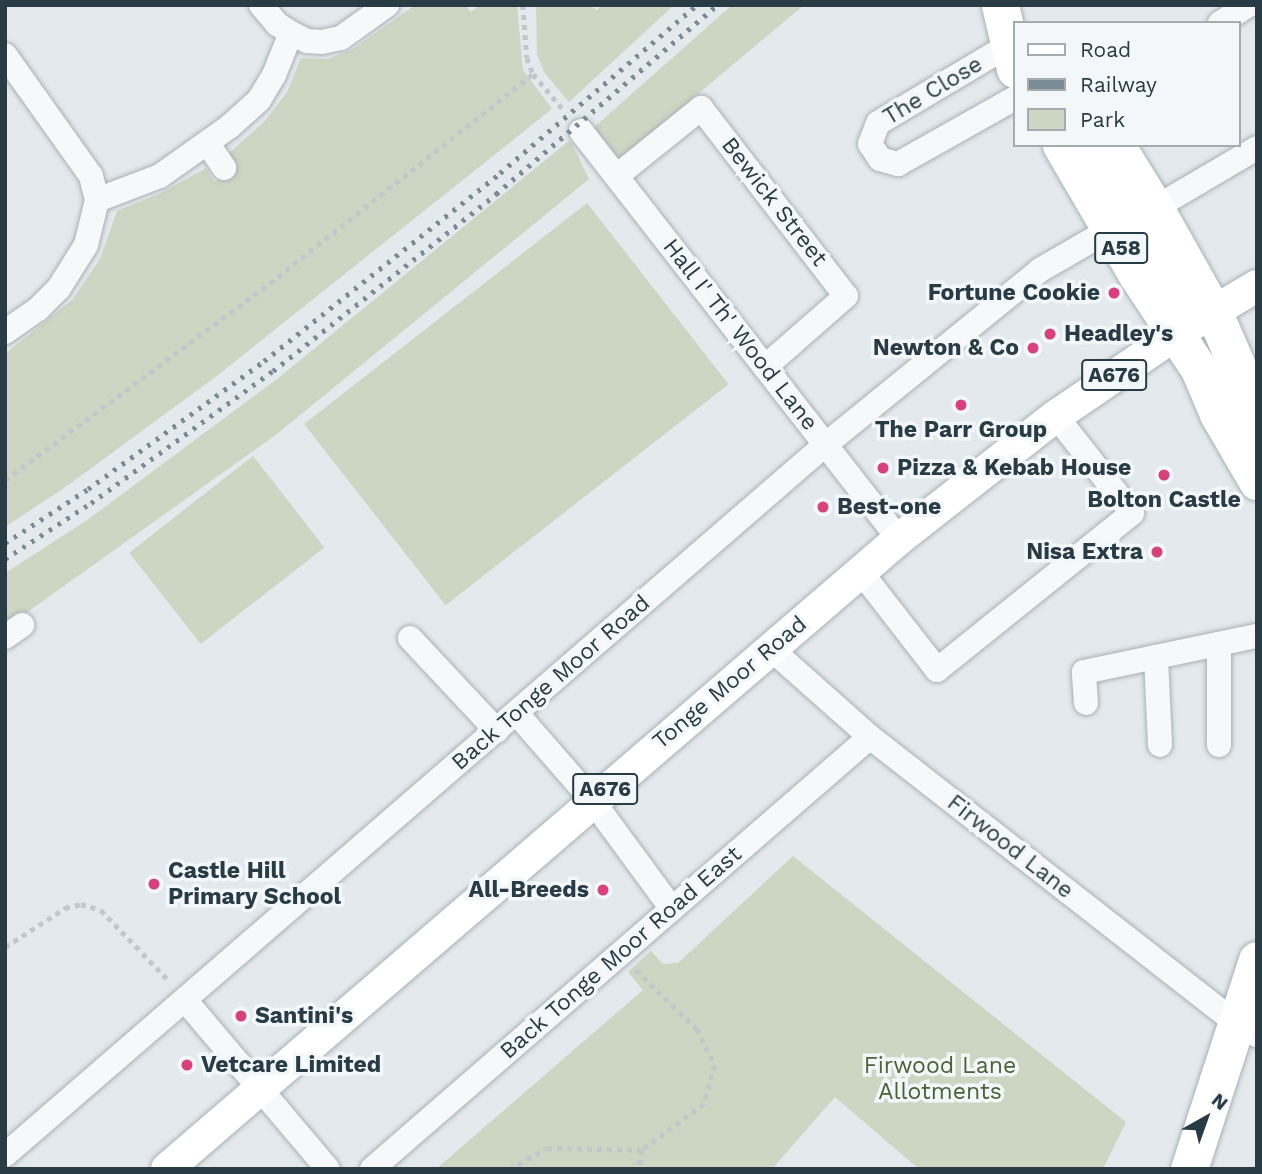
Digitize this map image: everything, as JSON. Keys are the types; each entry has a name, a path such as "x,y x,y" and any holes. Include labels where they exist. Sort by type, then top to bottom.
{"highway":[{"path":"1000,6 1014,41"},
{"name":"A58","path":"1061,147 1199,369 1219,414 1257,481"},
{"name":"A58","path":"1117,147 1156,208 1214,313 1241,375 1255,420"},
{"path":"1198,1165 1247,1029 1257,960"}],"main road":[{"path":"1088,147 1182,300 1185,321 1176,334"},
{"name":"Tonge Moor Road","path":"167,1169 592,800 899,539 1056,416 1176,334 1257,286"}],"street":[{"path":"261,5 278,24 307,41 341,38 387,5"},
{"path":"1223,21 1249,5"},
{"path":"97,201 160,176 208,144 259,100 274,75 291,33"},
{"name":"The Close","path":"1014,47 878,123 870,144 880,159 898,164 1014,99"},
{"path":"5,55 91,176 97,201 86,245 60,288 38,309 5,332"},
{"name":"Bewick Street","path":"618,175 701,107 830,275 846,296 765,367"},
{"name":"Hall I' Th' Wood Lane","path":"581,131 618,175 899,539"},
{"path":"208,144 224,168"},
{"path":"1156,208 1257,148"},
{"name":"Back Tonge Moor Road","path":"5,1156 825,445 1040,270 1111,229"},
{"path":"861,572 937,670 1132,513 1056,416"},
{"path":"1086,703 1084,672 1257,636"},
{"path":"410,638 497,731"},
{"path":"1219,644 1219,745"},
{"name":"Firwood Lane","path":"771,649 870,737 1247,1029"},
{"path":"1156,657 1160,745"},
{"path":"517,714 592,800 672,909"},
{"name":"Back Tonge Moor Road East","path":"372,1169 870,737"},
{"path":"186,1000 328,1169"}],"path":[{"path":"523,5 527,58 533,74 562,108"},
{"path":"5,480 270,283 533,74"},
{"path":"5,947 65,908 81,904 101,910 186,1000"},
{"path":"509,1169 547,1148 642,1150 704,1104 715,1065 697,1029 620,956"},
{"path":"639,1169 642,1150"}],"green space":[{"path":"415,5 465,5 471,12 480,5 517,5 523,70 552,109 218,375 67,486 5,527 5,354 72,300 100,259 117,211 161,193 206,168 215,182 238,166 229,153 265,121 287,92 301,58 328,59 353,49"},
{"path":"536,5 589,5 597,10 602,5 674,5 569,102 544,72 537,54"},
{"path":"732,5 804,5 617,162 591,130"},
{"path":"570,140 589,179 277,434 5,628 5,573 86,521 277,379"},
{"path":"587,203 729,384 446,605 304,424"},
{"path":"253,456 324,547 201,644 129,553"},
{"name":"Firwood Lane Allotments","path":"793,856 1126,1122 1103,1169 919,1169 835,1097 772,1169 436,1169 643,990 628,972 651,951 663,964 678,963"}],"railway":[{"path":"5,543 88,489 264,361 500,173 697,5"},
{"path":"5,559 91,503 273,371 496,194 717,5"}],"place":[{"name":"Fortune Cookie","path":"1114,293"},
{"name":"Headley's","path":"1050,334"},
{"name":"Newton & Co","path":"1033,348"},
{"name":"The Parr Group","path":"961,405"},
{"name":"Pizza & Kebab House","path":"883,468"},
{"name":"Bolton Castle","path":"1164,475"},
{"name":"Best-one","path":"823,507"},
{"name":"Nisa Extra","path":"1157,552"},
{"name":"Castle Hill Primary School","path":"154,884"},
{"name":"All-Breeds","path":"603,890"},
{"name":"Santini's","path":"241,1016"},
{"name":"Vetcare Limited","path":"187,1065"}]}
